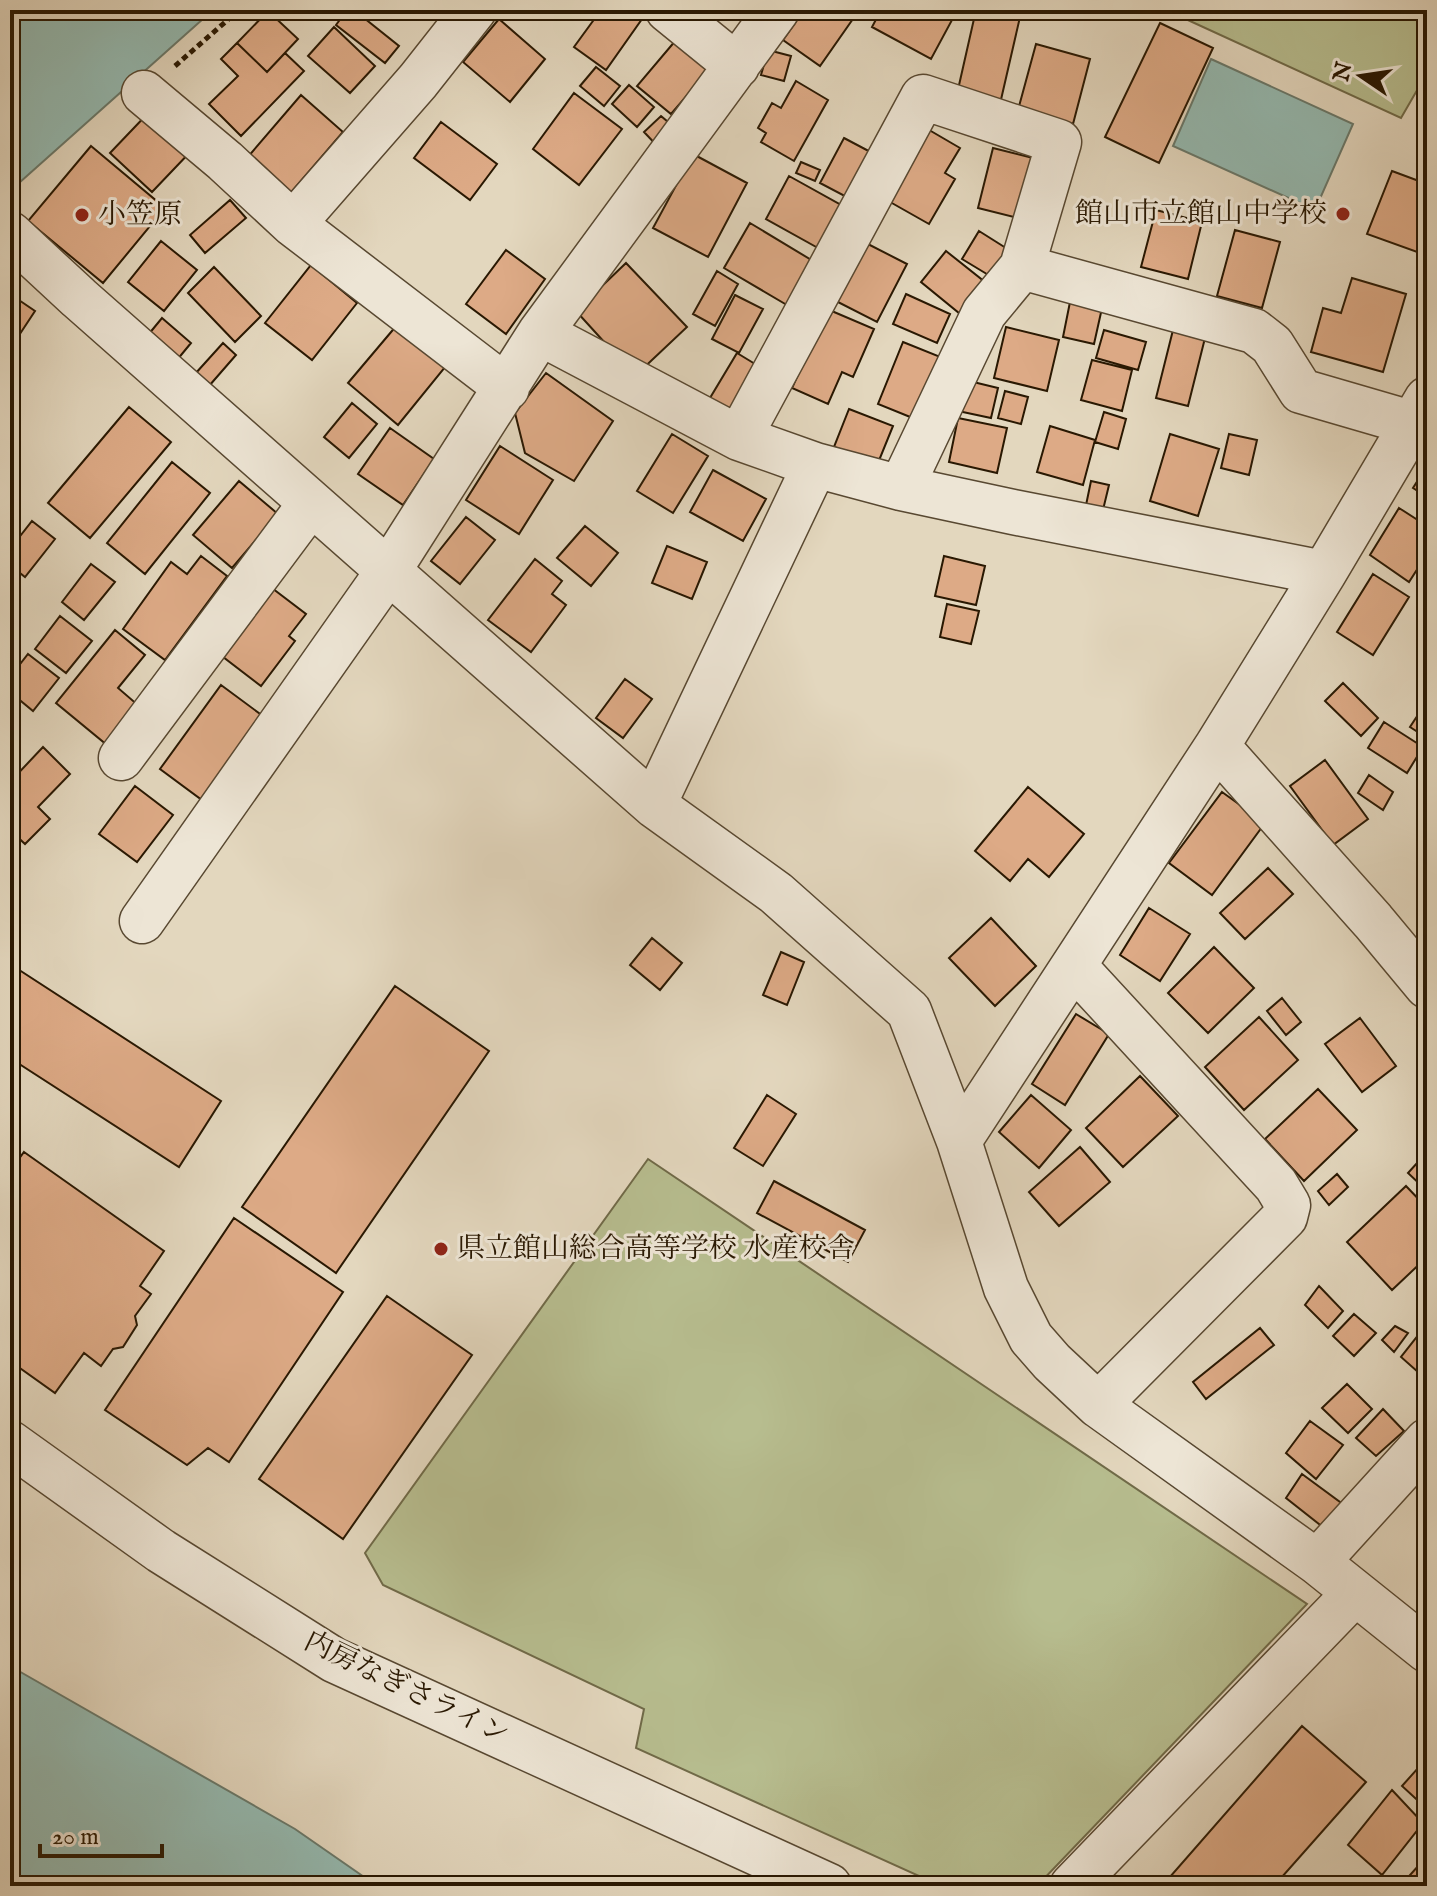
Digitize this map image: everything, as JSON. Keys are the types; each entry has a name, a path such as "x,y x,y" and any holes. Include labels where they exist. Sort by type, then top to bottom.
{"street":[{"path":"293,224 418,81 474,10"},
{"path":"668,10 737,66"},
{"path":"142,921 389,570 540,333 777,10"},
{"path":"144,93 225,161 293,224 507,388"},
{"path":"739,438 923,97 1059,142 1022,267 984,313 901,488"},
{"path":"10,234 654,804 776,893 909,1011 959,1141 1006,1288 1031,1338 1098,1405 1317,1562 1427,1650"},
{"path":"959,1141 1217,746 1419,411 1301,391 1272,345 1254,331 1022,267"},
{"path":"540,333 739,438 815,465 901,488 1013,512 1324,573"},
{"path":"654,804 815,465"},
{"path":"121,758 311,503"},
{"path":"1217,746 1427,986"},
{"path":"1074,966 1276,1185 1288,1205 1285,1217 1098,1405"},
{"path":"1317,1562 1427,1441"},
{"name":"内房なぎさライン","path":"10,1443 161,1551 334,1660 829,1886"},
{"path":"1072,1886 1355,1593"}],"path":[{"path":"144,93 239,10"}],"green space":[{"path":"1166,10 1427,10 1427,73 1401,118"},
{"path":"648,1159 1307,1604 1037,1886 941,1886 636,1748 644,1709 383,1585 365,1553"}],"water":[{"path":"10,10 213,10 10,191"},
{"path":"1211,59 1353,124 1315,210 1173,146"},
{"path":"10,1666 295,1829 377,1886 10,1886"}],"building":[{"path":"347,10 354,10 399,46 385,63 336,25"},
{"path":"601,10 629,10 642,19 606,70 574,47"},
{"path":"804,10 847,10 855,16 820,66 783,40"},
{"path":"881,10 939,10 937,12 952,20 931,59 872,27"},
{"path":"976,10 1002,10 1002,13 1020,17 1000,104 957,94"},
{"path":"268,11 298,39 267,72 237,43"},
{"path":"499,19 545,59 510,102 463,62"},
{"path":"1160,23 1213,48 1159,163 1105,137"},
{"path":"334,27 375,66 350,93 308,56"},
{"path":"676,40 710,69 671,114 637,86"},
{"path":"237,43 267,72 285,53 304,71 241,136 209,104 238,76 221,59"},
{"path":"1036,44 1090,59 1073,124 1018,110"},
{"path":"768,50 791,56 784,81 761,75"},
{"path":"596,67 620,86 604,106 580,86"},
{"path":"796,81 828,100 794,161 761,142 766,133 758,128 772,103 781,108"},
{"path":"629,85 654,107 637,127 612,104"},
{"path":"574,93 622,129 579,185 533,149"},
{"path":"301,95 343,132 289,195 247,158"},
{"path":"152,109 194,148 152,192 110,153"},
{"path":"661,116 668,122 663,152 644,132"},
{"path":"441,122 497,164 470,200 414,158"},
{"path":"924,127 960,148 945,173 955,179 929,224 883,198"},
{"path":"844,138 880,157 856,202 820,183"},
{"path":"91,146 165,208 103,283 28,221"},
{"path":"993,148 1033,158 1018,218 978,208"},
{"path":"693,154 747,183 708,257 653,228"},
{"path":"801,162 820,170 815,181 796,173"},
{"path":"1392,171 1427,184 1427,236 1420,253 1367,234"},
{"path":"789,176 850,210 827,253 766,219"},
{"path":"230,200 246,218 205,253 190,235"},
{"path":"1156,210 1202,222 1188,279 1141,267"},
{"path":"750,223 818,264 792,308 724,268"},
{"path":"1235,230 1280,242 1262,308 1217,296"},
{"path":"979,231 1017,255 1000,282 962,259"},
{"path":"161,241 197,270 164,311 128,282"},
{"path":"862,241 907,264 877,322 832,299"},
{"path":"506,250 545,279 506,334 466,304"},
{"path":"946,251 995,290 970,322 921,282"},
{"path":"626,263 687,327 635,376 576,311"},
{"path":"311,265 357,303 312,360 265,323"},
{"path":"214,267 261,316 235,342 188,293"},
{"path":"717,271 738,284 715,326 693,314"},
{"path":"1352,278 1406,294 1383,372 1311,352 1323,308 1341,313"},
{"path":"1072,292 1104,299 1094,344 1063,337"},
{"path":"10,294 35,311 10,349"},
{"path":"906,294 950,314 937,343 893,324"},
{"path":"735,295 763,309 739,353 712,339"},
{"path":"827,309 874,329 853,377 842,372 828,404 792,388"},
{"path":"162,318 191,343 177,360 148,335"},
{"path":"397,325 446,366 398,425 348,383"},
{"path":"1174,326 1206,334 1188,406 1156,398"},
{"path":"1006,327 1059,340 1047,391 994,378"},
{"path":"1104,330 1146,342 1138,370 1096,358"},
{"path":"903,342 943,358 930,425 878,404"},
{"path":"223,343 236,355 209,386 195,374"},
{"path":"737,353 760,367 733,412 710,398"},
{"path":"1092,360 1132,370 1122,411 1081,400"},
{"path":"546,373 613,421 574,481 525,453 515,413"},
{"path":"965,380 998,388 991,418 958,411"},
{"path":"1005,391 1028,397 1021,424 998,418"},
{"path":"352,403 377,424 349,458 324,437"},
{"path":"129,407 171,442 90,538 48,503"},
{"path":"849,409 893,426 878,463 834,447"},
{"path":"1104,412 1126,419 1118,449 1095,442"},
{"path":"958,418 1007,428 997,473 949,462"},
{"path":"1050,426 1095,440 1083,485 1037,472"},
{"path":"390,428 434,459 403,505 358,474"},
{"path":"672,434 708,456 673,513 637,491"},
{"path":"1170,434 1219,449 1198,516 1150,501"},
{"path":"1229,434 1257,440 1249,475 1221,468"},
{"path":"500,446 553,480 519,534 466,500"},
{"path":"172,462 210,493 145,574 107,543"},
{"path":"1427,466 1427,497 1413,488"},
{"path":"713,470 766,499 743,541 690,512"},
{"path":"239,481 278,514 232,568 193,535"},
{"path":"1091,481 1109,485 1102,514 1085,510"},
{"path":"1399,508 1427,526 1427,554 1409,582 1370,555"},
{"path":"466,517 495,540 460,584 431,561"},
{"path":"32,521 55,539 25,577 10,565 10,549"},
{"path":"585,526 618,553 591,586 557,558"},
{"path":"667,546 707,562 692,599 652,583"},
{"path":"201,556 227,576 165,660 123,629 171,562 187,574"},
{"path":"944,556 985,566 976,605 935,596"},
{"path":"535,559 562,581 552,594 566,605 531,652 488,620"},
{"path":"91,564 115,582 84,620 62,602"},
{"path":"1373,574 1409,597 1373,655 1337,632"},
{"path":"264,582 306,614 289,636 295,641 261,686 214,650"},
{"path":"947,604 979,611 971,644 940,637"},
{"path":"60,616 92,641 66,673 35,649"},
{"path":"115,630 145,655 118,688 139,706 107,745 56,703"},
{"path":"28,654 59,678 33,711 10,692 10,677"},
{"path":"625,679 652,699 623,738 596,718"},
{"path":"1343,683 1378,718 1361,736 1325,701"},
{"path":"221,685 267,719 206,803 160,769"},
{"path":"1427,701 1427,738 1410,727"},
{"path":"1384,722 1423,747 1407,773 1368,748"},
{"path":"43,747 70,774 38,807 50,819 25,844 10,830 10,782"},
{"path":"1325,760 1368,819 1333,845 1290,786"},
{"path":"1369,775 1393,792 1383,810 1358,793"},
{"path":"135,786 173,815 137,862 99,834"},
{"path":"1028,787 1084,834 1049,877 1028,859 1010,881 975,851"},
{"path":"1222,792 1265,823 1212,895 1169,863"},
{"path":"1268,868 1293,894 1245,939 1220,913"},
{"path":"1149,908 1190,934 1160,981 1120,955"},
{"path":"991,918 1036,966 995,1006 949,958"},
{"path":"652,938 682,963 660,990 630,965"},
{"path":"1214,947 1254,988 1208,1033 1168,993"},
{"path":"781,952 804,962 787,1005 763,995"},
{"path":"10,964 221,1101 179,1167 10,1058"},
{"path":"395,986 489,1051 336,1273 242,1207"},
{"path":"1282,998 1301,1022 1286,1035 1267,1011"},
{"path":"1076,1014 1109,1034 1065,1105 1032,1084"},
{"path":"1259,1017 1298,1060 1244,1110 1205,1067"},
{"path":"1360,1018 1396,1066 1362,1092 1325,1044"},
{"path":"1140,1076 1178,1116 1123,1167 1086,1128"},
{"path":"1318,1089 1357,1130 1304,1181 1265,1139"},
{"path":"767,1095 796,1114 763,1166 734,1148"},
{"path":"1031,1095 1071,1130 1039,1168 999,1132"},
{"path":"1080,1147 1110,1182 1059,1226 1029,1192"},
{"path":"24,1152 164,1251 140,1286 151,1294 135,1316 137,1325 123,1347 113,1349 101,1366 84,1353 55,1393 10,1361 10,1171"},
{"path":"1427,1152 1427,1191 1408,1173"},
{"path":"1337,1174 1348,1187 1329,1205 1318,1191"},
{"path":"774,1181 865,1230 848,1262 757,1213"},
{"path":"1406,1186 1427,1208 1427,1257 1392,1290 1347,1242"},
{"path":"234,1218 343,1292 229,1462 208,1448 187,1465 105,1410"},
{"path":"1319,1286 1343,1311 1328,1328 1305,1305"},
{"path":"387,1296 472,1355 343,1539 259,1479"},
{"path":"1354,1314 1376,1333 1354,1356 1333,1336"},
{"path":"1427,1324 1427,1380 1401,1357"},
{"path":"1395,1326 1408,1333 1394,1352 1382,1340"},
{"path":"1260,1328 1274,1345 1206,1399 1193,1382"},
{"path":"1347,1384 1372,1409 1348,1433 1322,1408"},
{"path":"1383,1409 1404,1431 1376,1456 1356,1438"},
{"path":"1310,1421 1343,1445 1316,1479 1286,1453"},
{"path":"1302,1474 1344,1505 1324,1528 1286,1498"},
{"path":"1302,1726 1366,1782 1274,1886 1162,1886"},
{"path":"1427,1758 1427,1809 1402,1786"},
{"path":"1392,1790 1423,1823 1382,1875 1348,1845"},
{"path":"1427,1856 1427,1886 1404,1886 1402,1884"}],"place":[{"name":"館山市立館山中学校","path":"1343,214"},
{"name":"小笠原","path":"82,215"},
{"name":"県立館山総合高等学校 水産校舎","path":"441,1249"}]}
